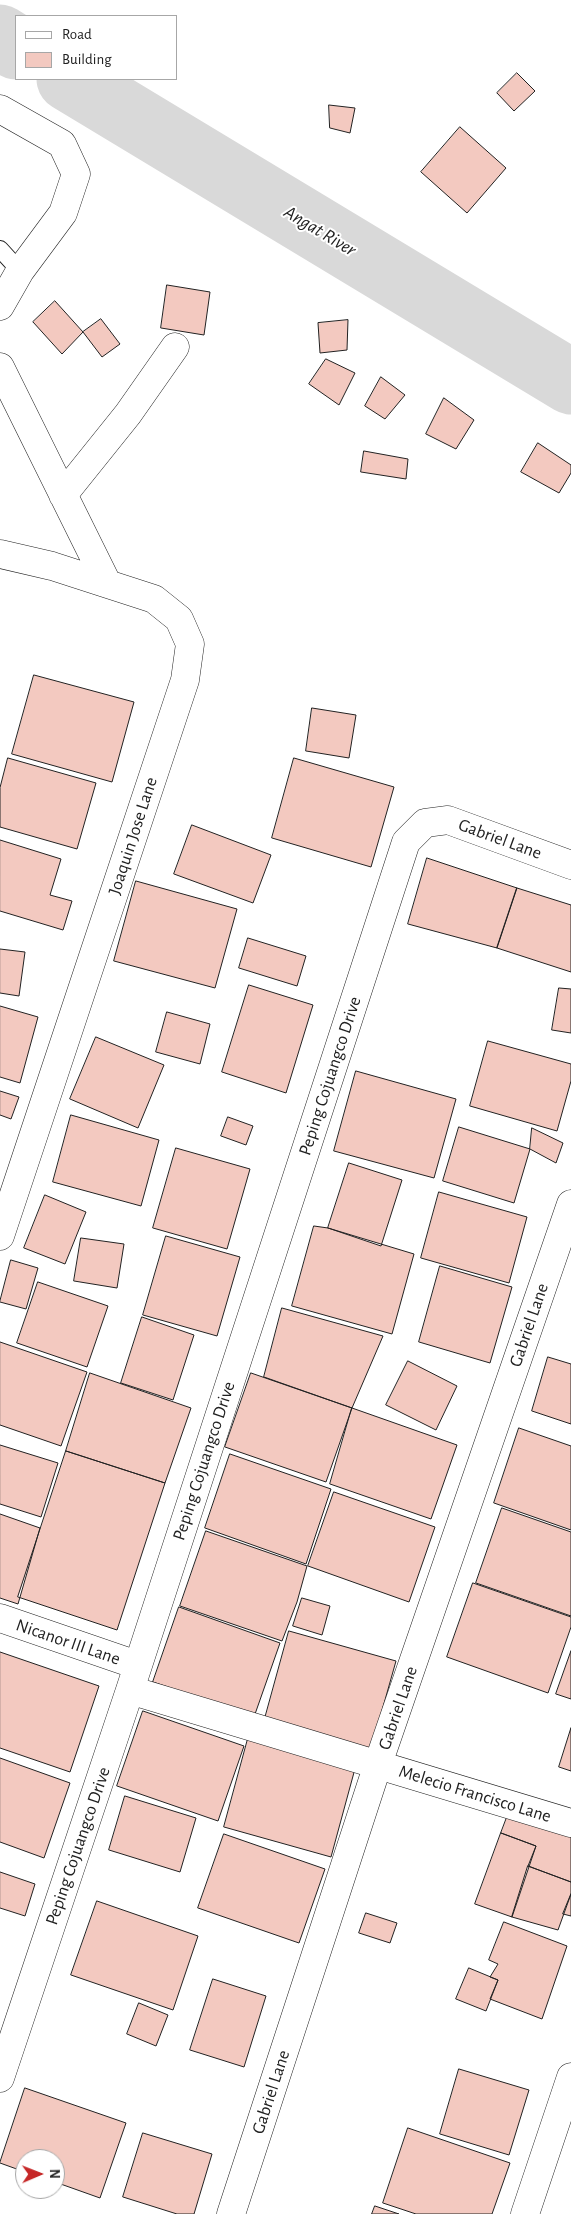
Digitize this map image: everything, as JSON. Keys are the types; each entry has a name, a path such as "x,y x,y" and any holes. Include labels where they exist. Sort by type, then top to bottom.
{"street":[{"path":"0,109 62,144 76,174 63,213 20,271 0,306"},
{"path":"63,495 128,414 174,347"},
{"path":"0,367 107,583"},
{"name":"Joaquin Jose Lane","path":"0,554 107,583 154,599 179,619 190,644 184,680 0,1236"},
{"name":"Gabriel Lane","path":"406,842 425,822 448,820 571,864"},
{"name":"Peping Cojuangco Drive","path":"0,2078 134,1677 406,842"},
{"name":"Gabriel Lane","path":"231,2214 378,1764 571,1204"},
{"name":"Nicanor III Lane","path":"0,1618 134,1677 378,1764"},
{"name":"Melecio Francisco Lane","path":"378,1764 571,1823"},
{"path":"525,2214 571,2077"}],"lane":[{"path":"0,250 20,271"}],"building":[{"path":"517,73 535,91 514,111 497,93"},
{"path":"329,105 355,108 350,133 330,128"},
{"path":"460,127 506,168 467,213 421,172"},
{"path":"167,285 210,292 204,335 161,328"},
{"path":"55,301 83,332 62,354 33,322"},
{"path":"101,319 120,344 102,357 83,332"},
{"path":"348,320 347,350 320,353 318,323"},
{"path":"326,359 355,373 339,405 309,384"},
{"path":"381,377 405,395 385,419 365,406"},
{"path":"444,398 474,420 456,449 426,434"},
{"path":"538,443 571,465 571,473 559,493 521,472"},
{"path":"364,451 408,459 406,479 361,472"},
{"path":"34,675 134,702 112,782 12,754"},
{"path":"312,708 356,715 349,758 306,751"},
{"path":"8,758 96,783 77,849 0,827 0,788"},
{"path":"294,758 394,787 371,867 272,838"},
{"path":"192,825 271,855 253,903 174,874"},
{"path":"0,840 61,859 50,895 72,901 63,930 0,911"},
{"path":"427,858 517,888 497,948 408,924"},
{"path":"136,881 237,909 215,988 114,961"},
{"path":"517,888 571,905 571,972 497,948"},
{"path":"248,938 306,956 297,986 239,968"},
{"path":"0,949 25,952 19,996 0,993"},
{"path":"249,985 313,1005 286,1093 222,1072"},
{"path":"559,988 571,989 571,1033 552,1030"},
{"path":"0,1006 38,1017 20,1083 0,1077"},
{"path":"167,1012 210,1024 200,1064 156,1052"},
{"path":"96,1037 164,1065 138,1128 70,1099"},
{"path":"488,1041 571,1064 571,1081 557,1131 470,1106"},
{"path":"356,1071 456,1099 434,1178 334,1151"},
{"path":"0,1091 19,1097 11,1119 0,1115"},
{"path":"71,1115 159,1140 141,1206 53,1182"},
{"path":"228,1117 253,1126 246,1145 221,1136"},
{"path":"459,1127 530,1149 514,1203 443,1181"},
{"path":"532,1128 563,1143 556,1163 530,1149"},
{"path":"176,1148 250,1169 227,1249 153,1228"},
{"path":"349,1163 402,1180 381,1246 328,1228"},
{"path":"439,1192 527,1217 509,1283 421,1258"},
{"path":"45,1195 86,1212 65,1264 24,1248"},
{"path":"314,1226 328,1228 414,1254 392,1334 292,1306"},
{"path":"166,1236 240,1257 217,1336 143,1315"},
{"path":"81,1238 124,1244 117,1288 74,1281"},
{"path":"11,1260 38,1268 26,1309 0,1302"},
{"path":"440,1266 512,1287 490,1363 419,1342"},
{"path":"38,1282 108,1306 87,1367 17,1343"},
{"path":"282,1308 383,1336 352,1408 264,1377"},
{"path":"142,1317 194,1335 173,1400 121,1383"},
{"path":"0,1342 87,1372 61,1446 0,1425"},
{"path":"548,1357 571,1364 571,1424 532,1411"},
{"path":"408,1361 457,1386 436,1430 386,1405"},
{"path":"90,1373 191,1408 165,1483 66,1451"},
{"path":"251,1373 352,1408 326,1482 225,1447"},
{"path":"352,1408 457,1445 431,1519 330,1484"},
{"path":"519,1428 571,1446 571,1530 494,1503"},
{"path":"0,1445 58,1463 41,1517 0,1504"},
{"path":"66,1451 165,1483 117,1630 18,1597"},
{"path":"230,1454 331,1489 306,1564 205,1528"},
{"path":"334,1492 435,1527 409,1602 308,1566"},
{"path":"502,1508 571,1532 571,1616 476,1583"},
{"path":"0,1514 40,1528 18,1604 0,1598"},
{"path":"206,1531 307,1566 297,1602 282,1641 180,1606"},
{"path":"473,1583 571,1617 571,1627 548,1693 447,1657"},
{"path":"302,1598 330,1606 322,1635 293,1626"},
{"path":"179,1607 280,1643 254,1717 153,1682"},
{"path":"289,1631 396,1661 370,1753 264,1722"},
{"path":"571,1651 571,1699 556,1694"},
{"path":"0,1652 99,1686 70,1772 0,1748"},
{"path":"143,1711 244,1746 218,1821 117,1786"},
{"path":"571,1728 571,1771 559,1767"},
{"path":"249,1735 356,1765 331,1857 224,1827"},
{"path":"0,1758 70,1783 44,1858 0,1842"},
{"path":"125,1796 196,1818 180,1872 109,1850"},
{"path":"509,1812 571,1835 571,1882 528,1866 536,1846 501,1833"},
{"path":"501,1833 536,1846 512,1917 475,1904"},
{"path":"224,1834 325,1869 299,1943 198,1908"},
{"path":"528,1866 571,1882 571,1894 558,1930 512,1917"},
{"path":"0,1872 35,1884 25,1916 0,1908"},
{"path":"571,1894 571,1916 563,1914"},
{"path":"97,1901 198,1936 173,2010 71,1975"},
{"path":"366,1913 397,1923 390,1943 359,1933"},
{"path":"504,1922 567,1946 542,2019 490,1999 498,1980 490,1977 498,1964 489,1960"},
{"path":"469,1968 498,1980 486,2011 456,1999"},
{"path":"213,1979 266,1996 244,2067 190,2050"},
{"path":"139,2003 168,2015 156,2046 127,2034"},
{"path":"459,2069 529,2090 509,2155 440,2134"},
{"path":"25,2088 126,2123 100,2198 65,2186 65,2149 15,2149 15,2168 0,2163"},
{"path":"408,2128 510,2163 492,2214 416,2214 383,2203"},
{"path":"143,2133 212,2154 194,2214 177,2214 123,2197"},
{"path":"375,2206 399,2214 372,2214"}],"waterway":[{"name":"Angat River","path":"0,37 15,46"},
{"name":"Angat River","path":"71,80 571,382"}]}
